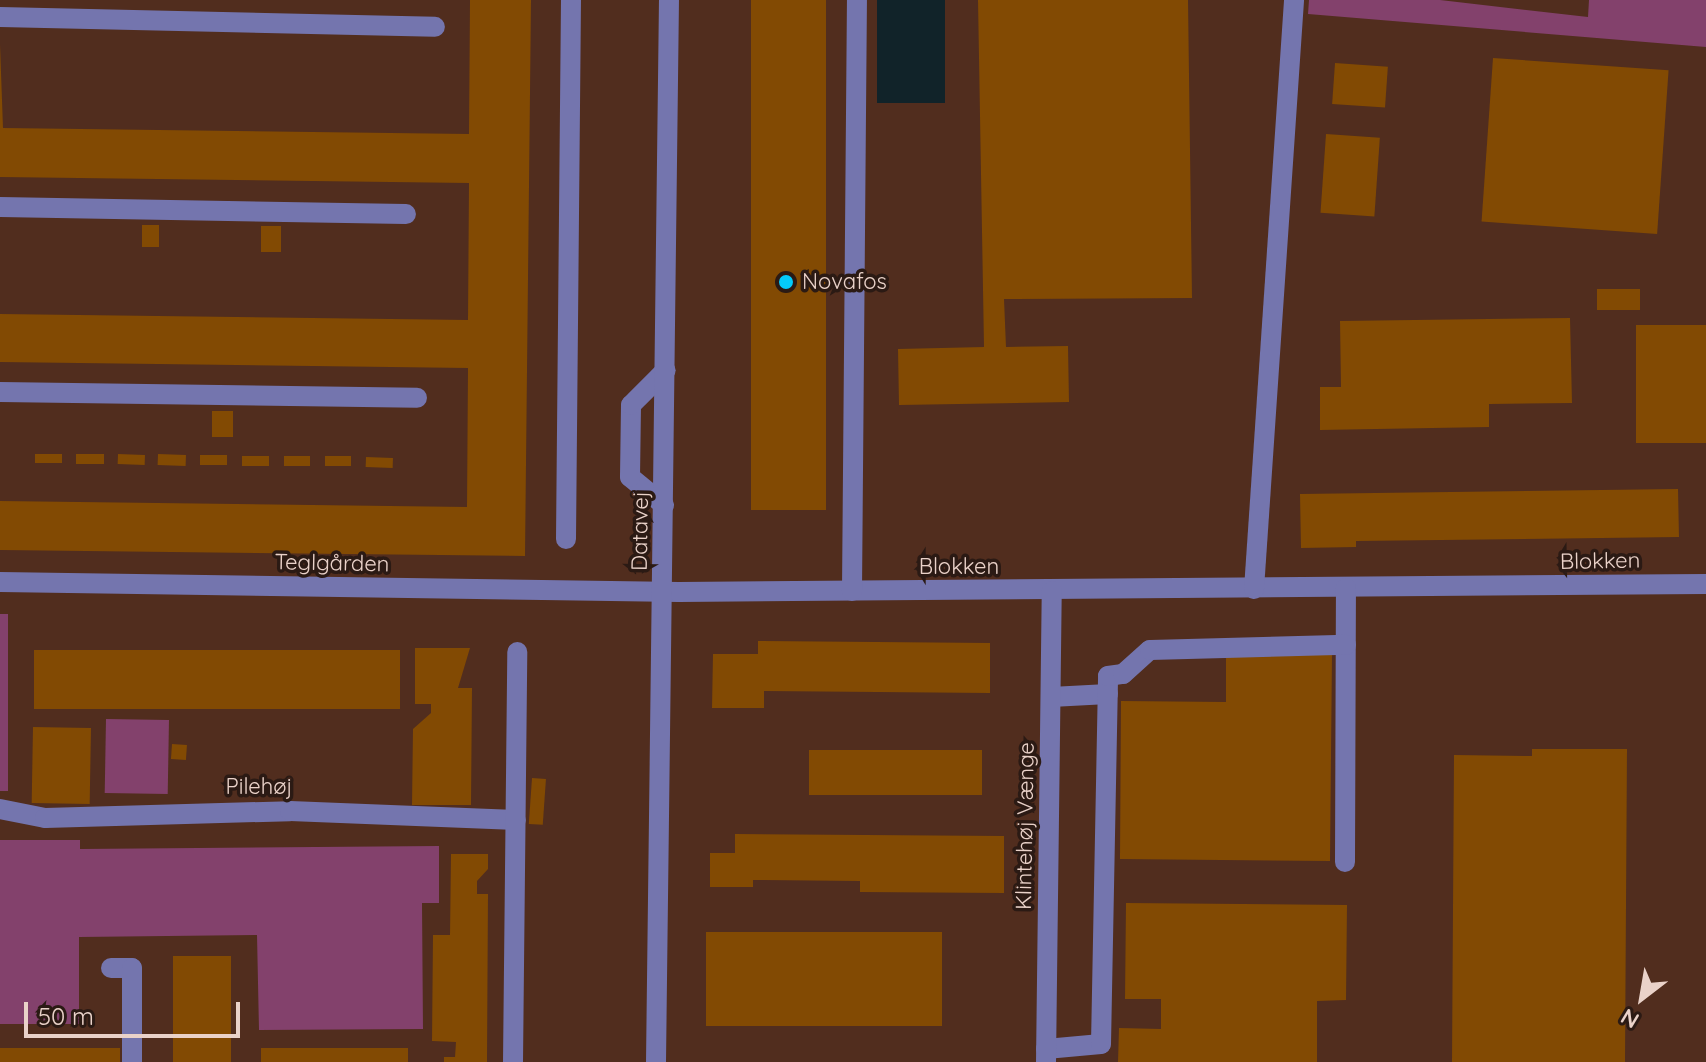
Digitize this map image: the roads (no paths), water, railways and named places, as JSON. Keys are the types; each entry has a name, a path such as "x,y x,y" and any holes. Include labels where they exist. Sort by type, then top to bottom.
{"street":[{"path":"566,539 571,0"},
{"name":"Datavej","path":"656,1062 669,0"},
{"path":"852,591 857,0"},
{"path":"1254,589 1294,0"},
{"path":"0,17 435,27"},
{"path":"0,207 406,214"},
{"path":"664,505 630,477 631,405 666,370"},
{"path":"0,392 417,398"},
{"name":"Teglgården","path":"0,582 663,592"},
{"name":"Blokken","path":"663,592 1706,584"},
{"path":"1345,862 1346,588"},
{"name":"Klintehøj Vænge","path":"1046,1055 1052,591"},
{"path":"1046,1055 1101,1044 1108,676 1123,674 1150,650 1346,645"},
{"path":"513,1062 517,652"},
{"path":"1051,697 1108,694"},
{"name":"Pilehøj","path":"0,809 58,818 112,812 290,811 516,820"},
{"path":"111,968 132,968 132,1062"}],"water":[{"path":"877,0 945,0 945,103 877,103"}],"place":[{"name":"Novafos","path":"786,282"}]}
